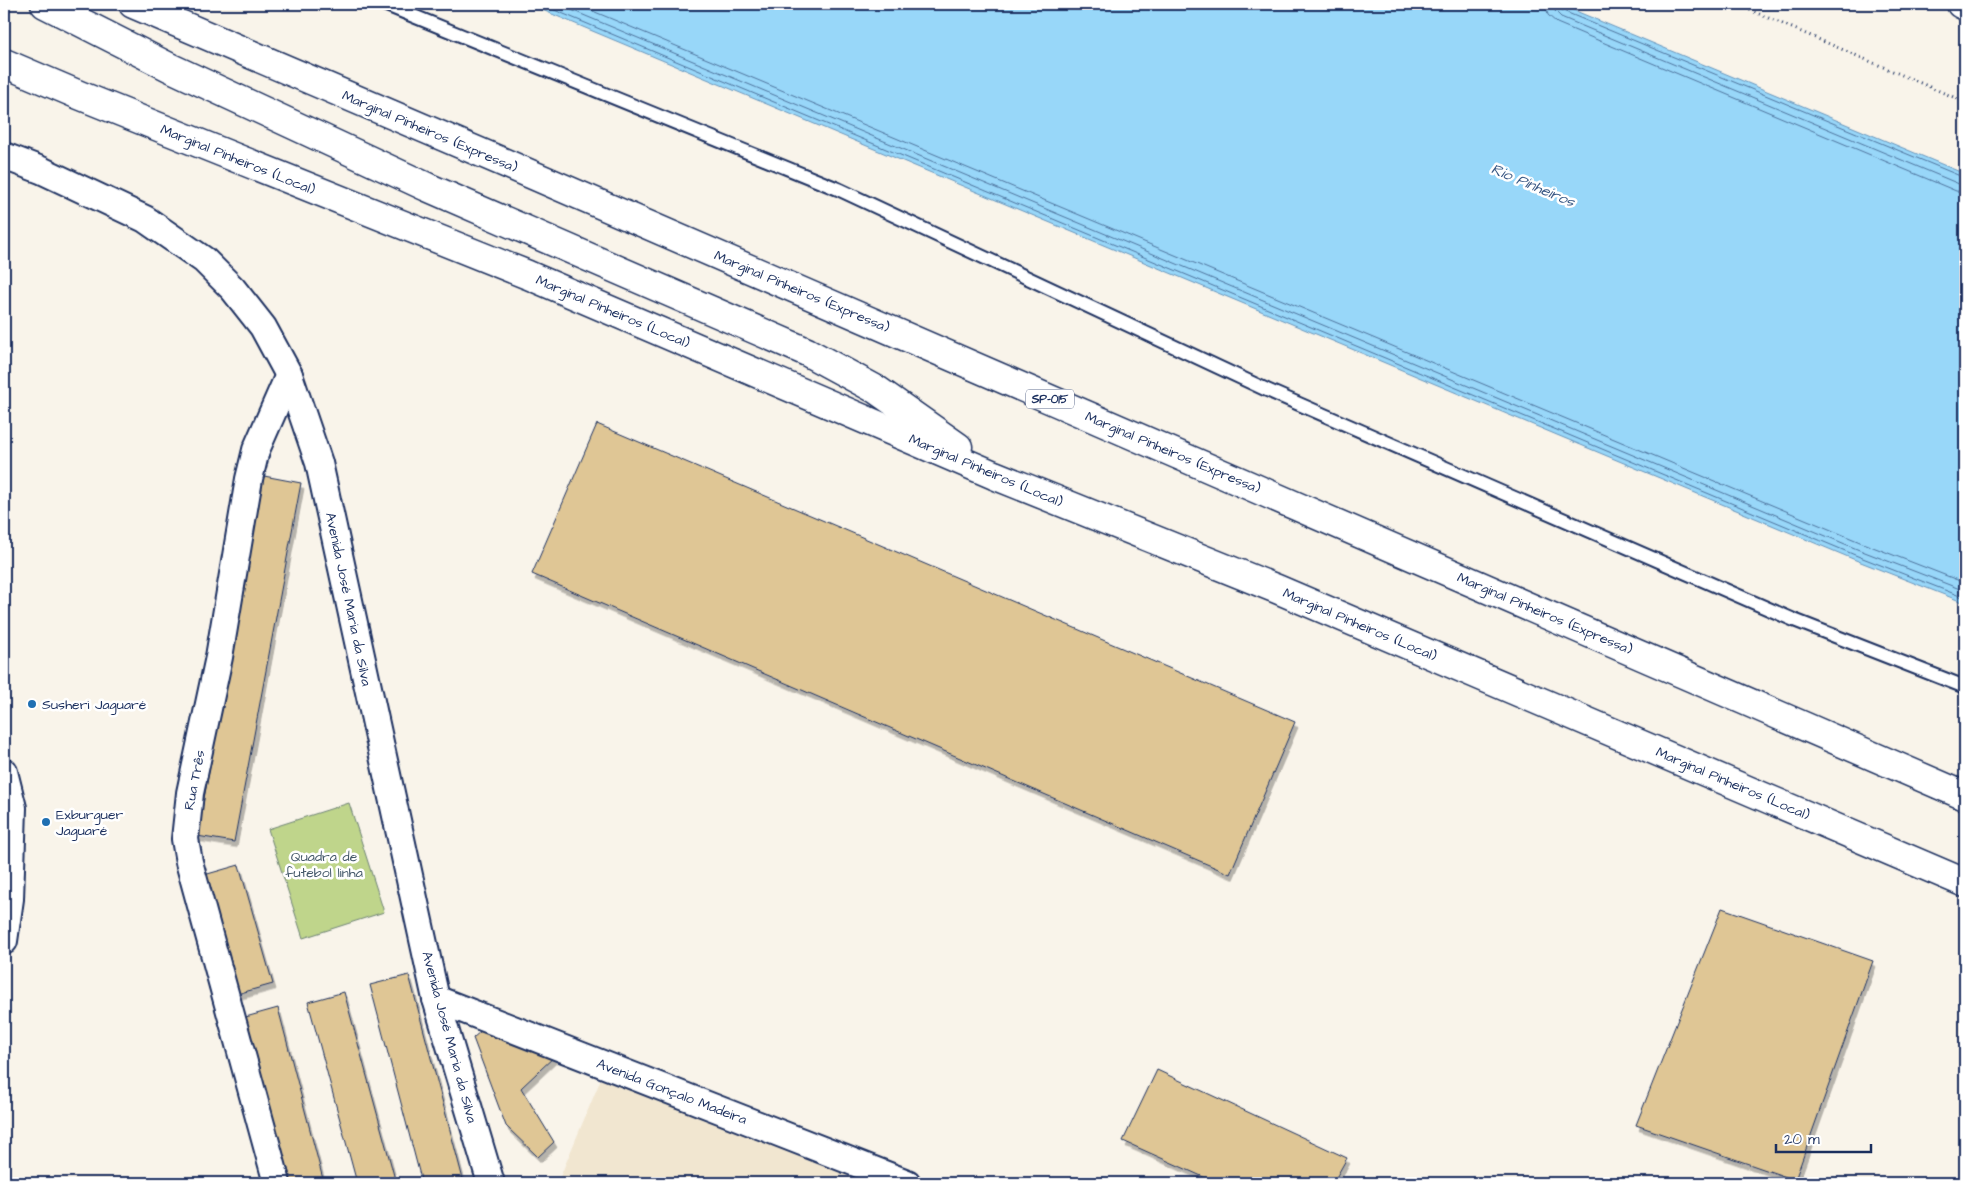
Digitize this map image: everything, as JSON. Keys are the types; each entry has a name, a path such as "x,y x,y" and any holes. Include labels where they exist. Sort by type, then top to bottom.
{"highway":[{"path":"45,4 169,67 427,186 807,352 876,390 924,422 994,474"},
{"name":"Marginal Pinheiros (Expressa)","path":"133,4 521,170 1965,796"},
{"path":"1961,4 1965,6"},
{"name":"Marginal Pinheiros (Local)","path":"4,64 528,274 994,474 1277,589 1965,883"}],"street":[{"name":"Avenida José Maria da Silva","path":"4,156 41,170 145,219 204,260 234,289 263,327 289,376 319,462 436,999 492,1183"},
{"name":"Rua Três","path":"277,1183 189,862 185,839 190,793 219,657 249,479 256,450 289,376"},
{"path":"4,772 13,808 10,899 4,941"},
{"name":"Avenida Gonçalo Madeira","path":"436,999 907,1183"}],"lane":[{"path":"384,4 838,189 1267,390 1794,620 1965,687"}],"path":[{"path":"1736,4 1965,102"}],"shaded area":[{"path":"608,1062 883,1183 559,1183"}],"green space":[{"name":"Quadra de futebol linha","path":"349,803 384,912 303,938 268,829"}],"water":[{"name":"Rio Pinheiros","path":"528,4 1559,4 1965,174 1965,603 1853,559"}],"building":[{"path":"597,424 1295,722 1230,874 532,574"},
{"path":"264,476 301,483 234,842 197,836"},
{"path":"239,865 273,984 237,994 204,875"},
{"path":"1722,908 1873,961 1795,1180 1636,1125"},
{"path":"409,975 464,1183 422,1183 370,985"},
{"path":"344,992 396,1183 357,1183 308,1002"},
{"path":"278,1008 324,1183 287,1183 242,1018"},
{"path":"489,1024 556,1055 521,1088 554,1142 538,1157 506,1126 473,1038"},
{"path":"1157,1070 1347,1158 1333,1183 1217,1183 1123,1141"}],"place":[{"name":"Susheri Jaguaré","path":"32,704"},
{"name":"Exburguer Jaguaré","path":"46,822"}]}
